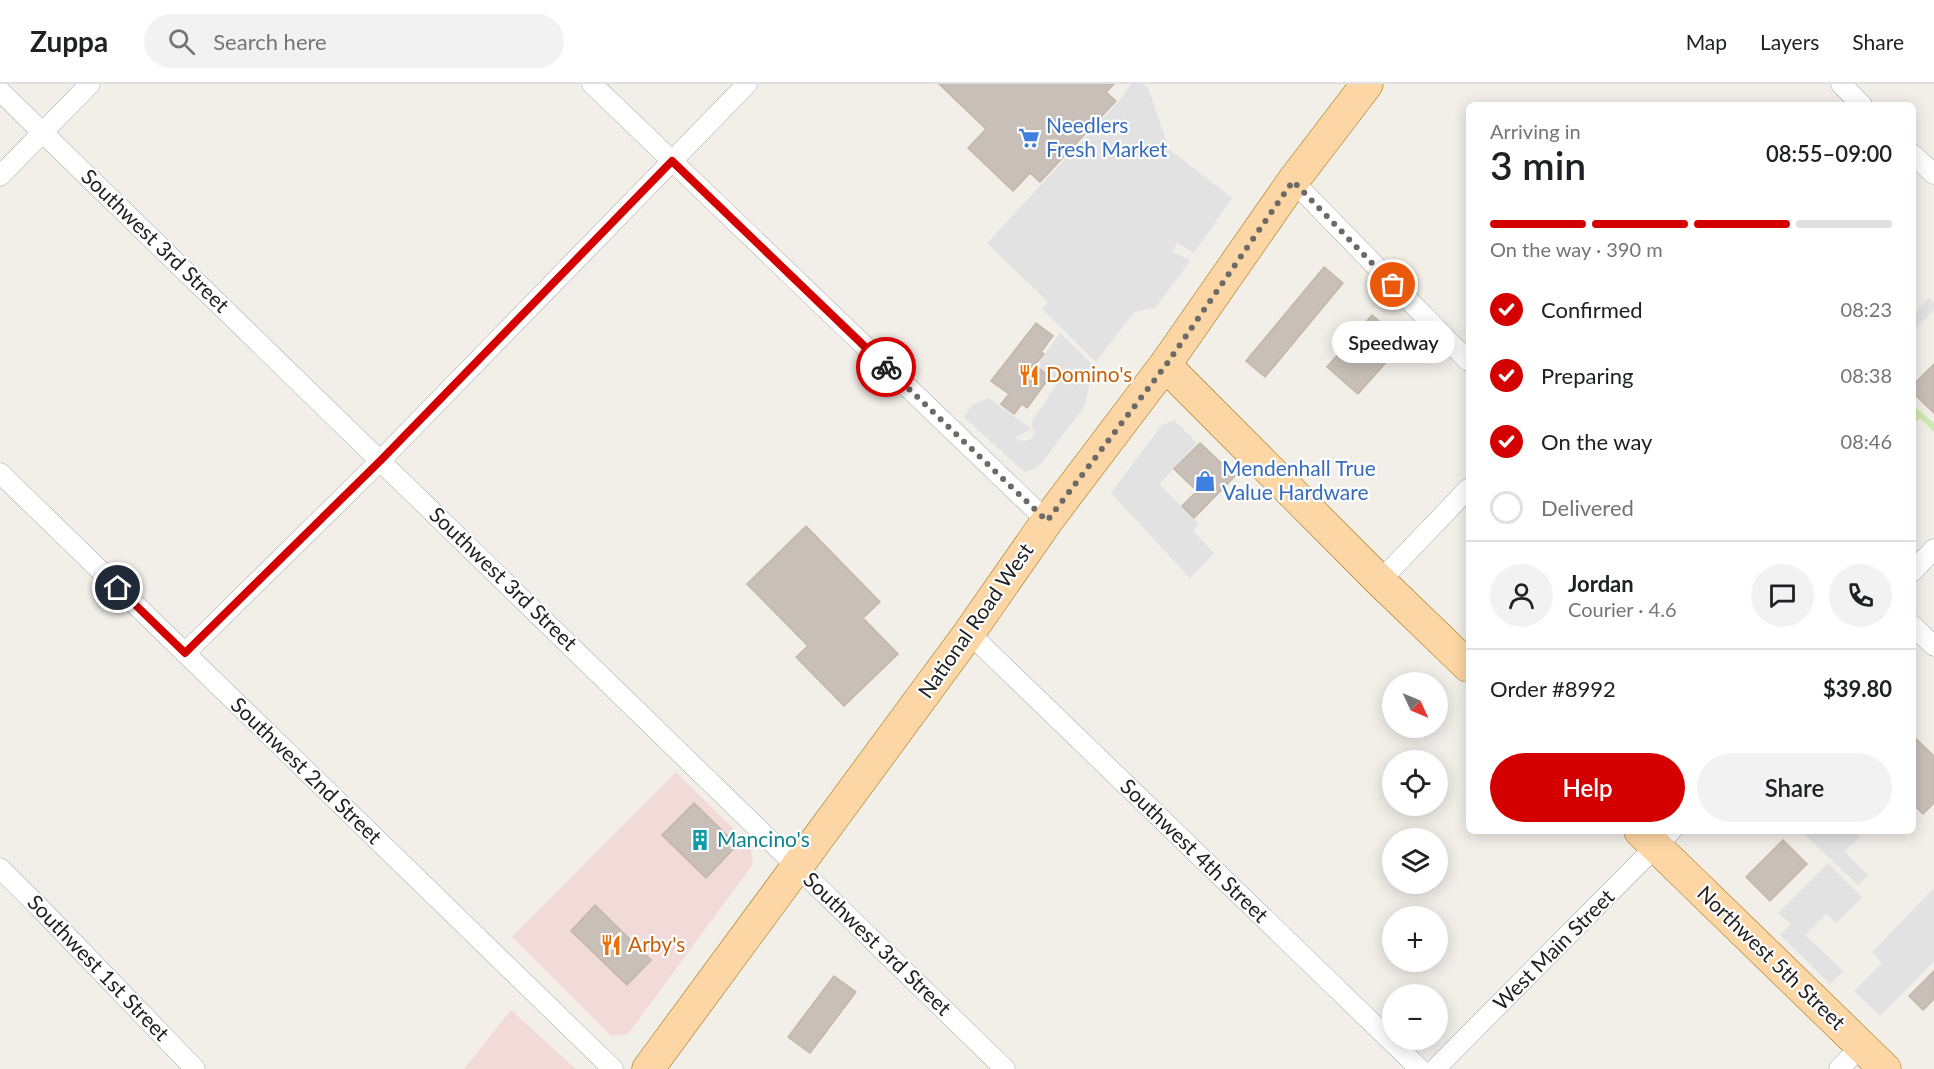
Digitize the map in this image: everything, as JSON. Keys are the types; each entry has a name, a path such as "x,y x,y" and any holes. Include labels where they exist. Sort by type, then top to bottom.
{"main road":[{"name":"National Road West","path":"648,1069 969,633 1047,521 1166,365 1293,181 1367,84"},
{"path":"1166,365 1466,664"},
{"name":"Northwest 5th Street","path":"1656,836 1885,1069"}],"street":[{"path":"0,176 90,84"},
{"path":"592,84 1047,521"},
{"path":"185,653 381,460 747,84"},
{"name":"Southwest 3rd Street","path":"0,91 1005,1069"},
{"path":"1916,158 1934,174"},
{"path":"1293,181 1466,359"},
{"name":"Southwest 2nd Street","path":"0,473 613,1069"},
{"path":"1380,580 1466,491"},
{"path":"1916,568 1934,549"},
{"path":"1916,629 1934,646"},
{"name":"Southwest 4th Street","path":"969,633 1420,1069"},
{"name":"West Main Street","path":"1436,1069 1656,836"},
{"name":"Southwest 1st Street","path":"0,868 195,1069"},
{"path":"1839,1069 1862,1046"}],"shaded area":[{"path":"1131,84 1143,84 1148,88 1169,149 1232,198 1194,253 1177,243 1172,252 1191,260 1155,308 1134,312 1096,362 1042,309 1048,302 987,243 1119,101"},
{"path":"1929,298 1934,303 1934,310 1916,328 1916,312"},
{"path":"1060,333 1101,373 1090,384 1084,407 1043,461 1034,469 1024,472 964,417 972,405 989,398 1032,429 1015,437 1020,441 1030,440 1035,434 1031,423 1058,382 1037,365"},
{"path":"1174,420 1197,443 1159,484 1199,524 1193,531 1214,553 1190,578 1111,493 1162,425"},
{"path":"676,772 750,845 753,864 628,1034 611,1036 512,937"},
{"path":"1804,834 1858,834 1860,837 1844,851 1868,875 1858,885"},
{"path":"1828,863 1862,897 1836,923 1826,914 1805,935 1843,971 1830,984 1780,935 1791,924 1778,913"},
{"path":"1934,888 1934,961 1880,1016 1854,991 1882,963 1872,952"},
{"path":"511,1010 576,1069 464,1069"}],"green space":[{"path":"1916,407 1934,423 1934,432 1920,418 1917,421"}],"building":[{"name":"Needlers Fresh Market","path":"939,84 1114,84 1106,92 1116,101 1040,182 1030,173 1013,191 968,148 986,129"},
{"path":"1324,267 1343,283 1265,377 1246,361"},
{"path":"1372,315 1404,342 1358,394 1327,367"},
{"path":"1036,323 1053,336 1041,352 1044,354 1035,365 1050,377 1027,408 1022,404 1014,414 1001,404 1009,394 991,381"},
{"path":"1934,364 1934,413 1916,396 1916,382"},
{"path":"1200,443 1235,476 1194,518 1182,506 1197,491 1174,469"},
{"path":"806,526 880,602 863,618 898,654 844,706 796,657 808,646 747,584"},
{"path":"1916,739 1934,756 1934,803 1923,814 1916,807"},
{"name":"Mancino's","path":"694,803 737,845 706,878 662,835"},
{"path":"1783,840 1807,864 1770,901 1746,877"},
{"name":"Arby's","path":"595,905 651,960 627,985 571,931"},
{"path":"1934,971 1934,999 1923,1010 1909,996"},
{"path":"834,976 856,992 810,1053 788,1037"}],"way so far":[{"path":"886,367 1047,521 1166,365 1293,181 1393,285"}],"place":[{"name":"Needlers Fresh Market","path":"1029,138"},
{"name":"Speedway","path":"1393,285"},
{"name":"Domino's","path":"1029,375"},
{"name":"Mendenhall True Value Hardware","path":"1205,481"},
{"name":"Mancino's","path":"700,840"},
{"name":"Arby's","path":"611,945"}],"route":[{"path":"118,588 185,653 381,460 672,161 886,367"}]}
